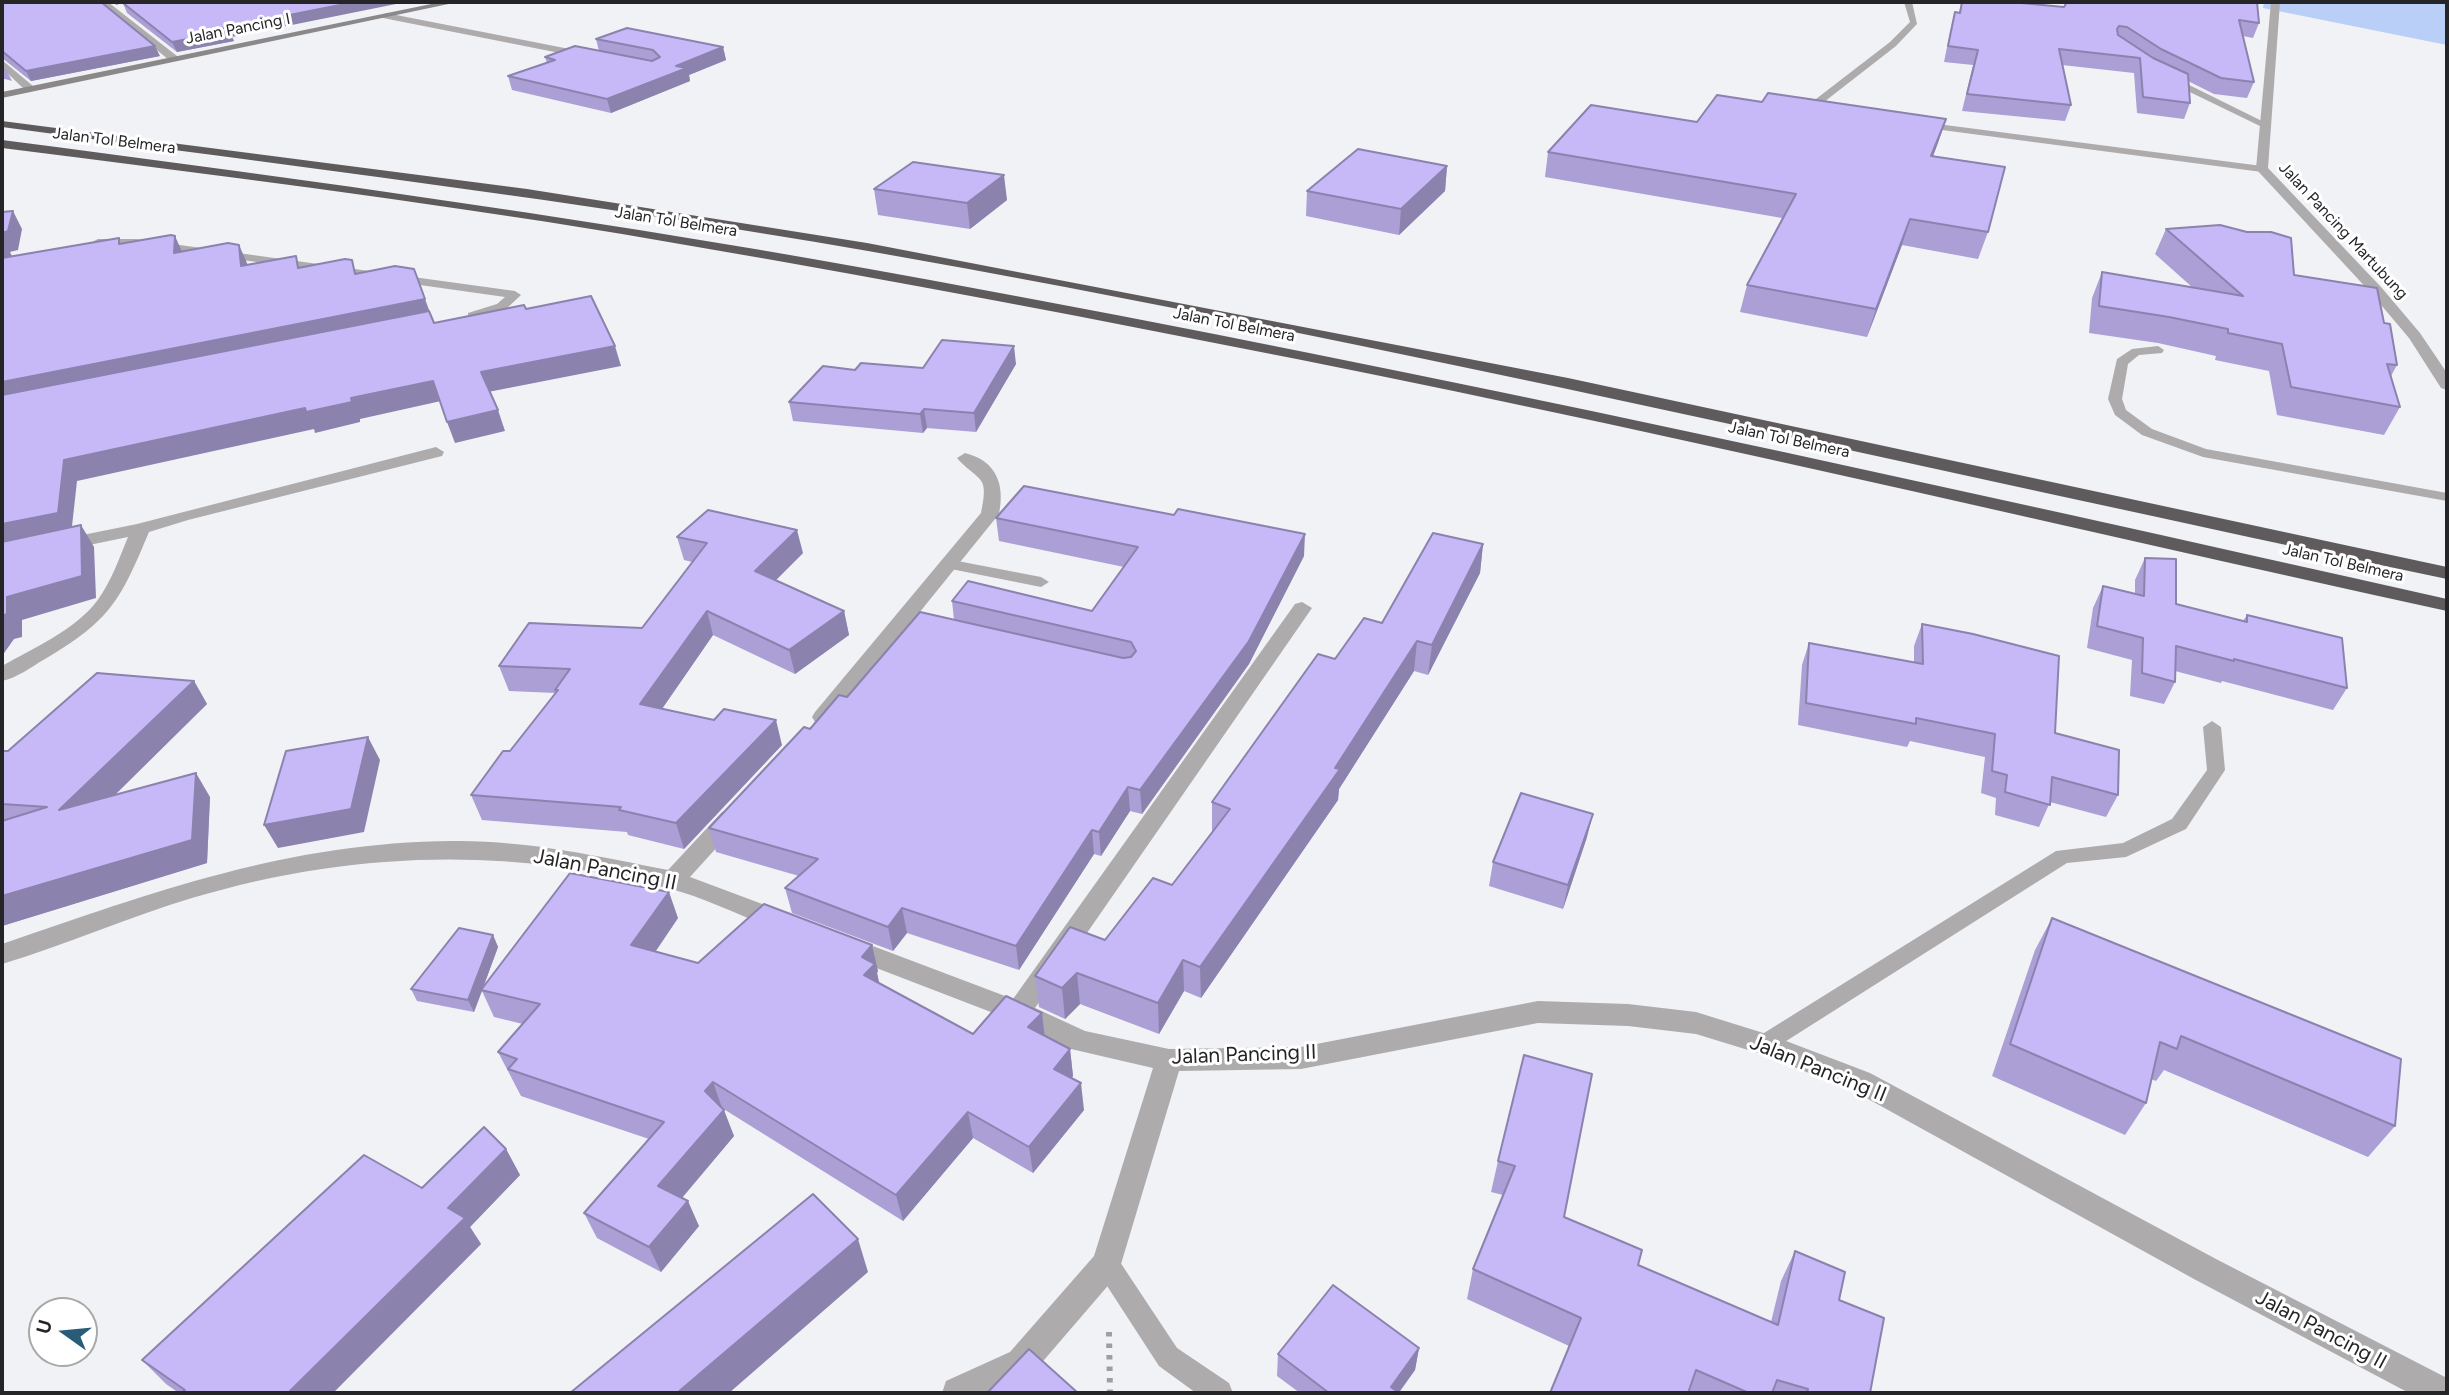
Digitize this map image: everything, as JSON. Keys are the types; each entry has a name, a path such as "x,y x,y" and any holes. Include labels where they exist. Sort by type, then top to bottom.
{"highway":[{"name":"Jalan Tol Belmera","path":"2,124 527,193 976,267 1568,383 2447,573"},
{"name":"Jalan Tol Belmera","path":"2,144 404,197 594,226 926,283 1472,390 2447,605"}],"main road":[{"name":"Jalan Pancing I","path":"2,93 387,12 398,13 453,2"}],"street":[{"path":"103,2 121,9 173,58"},
{"name":"Jalan Pancing Martubung","path":"2276,2 2262,169 2376,290 2415,336 2447,385"},
{"path":"387,12 602,58"},
{"path":"2,63 29,88"},
{"path":"42,549 141,529 181,516 436,452"},
{"path":"810,733 990,514 996,492 988,472 965,458"},
{"path":"2,675 74,630 100,610 115,588 141,529"},
{"path":"1018,1012 1302,608"},
{"path":"901,620 927,625"},
{"path":"673,880 746,802"},
{"name":"Jalan Pancing II","path":"2,954 187,890 261,871 356,854 455,849 563,858 673,880 801,929"},
{"name":"Jalan Pancing II","path":"826,939 1018,1012 1080,1041 1169,1060 1301,1058 1538,1012 1628,1015 1696,1023 1764,1044 1860,1081 2205,1269 2442,1393"},
{"path":"958,1393 1021,1363 1107,1264 1169,1060"}],"lane":[{"path":"1846,114 1825,110 1819,106 1819,101 1893,44 1914,22 1909,2"},
{"path":"2163,75 2265,125"},
{"path":"1909,123 2262,169"},
{"path":"89,244 136,242 515,295 512,300 491,312 465,317"},
{"path":"2158,350 2136,352 2122,362 2115,399 2120,412 2147,432 2203,453 2447,497"},
{"path":"947,564 1041,582"},
{"path":"1764,1044 2063,856 2126,850 2179,824 2216,770 2212,727"},
{"path":"1107,1264 1168,1357 1219,1393"}],"shaded area":[{"path":"2264,2 2447,2 2447,45 2263,8"}],"building":[{"path":"2,2 101,2 155,46 26,71 2,51"},
{"path":"355,2 224,28 229,31 172,42 123,3"},
{"path":"1962,2 2011,2 2064,7 2067,2 2257,2 2259,23 2239,20 2254,82 2221,78 2161,49 2127,27 2119,26 2118,35 2153,58 2188,74 2190,103 2143,97 2140,58 2059,49 2071,105 1967,94 1978,50 1948,46 1955,12 1960,13"},
{"path":"627,28 723,47 676,66 687,68 607,99 508,76 555,60 545,57 575,46 652,61 660,57 653,50 596,39"},
{"path":"1768,93 1946,119 1931,156 2005,167 1988,232 1910,219 1876,309 1747,285 1796,194 1548,152 1591,105 1697,122 1717,95 1762,102"},
{"path":"1358,149 1447,166 1401,209 1307,191"},
{"path":"913,162 1004,175 967,203 874,189"},
{"path":"13,211 8,231 2,233 2,212"},
{"path":"2220,225 2247,232 2271,232 2291,238 2294,275 2377,288 2384,323 2390,324 2397,365 2387,364 2400,407 2291,387 2282,344 2228,333 2228,329 2099,306 2102,272 2243,296 2166,229"},
{"path":"175,236 174,253 228,243 239,245 241,266 296,256 298,268 345,259 352,260 355,274 395,266 414,269 425,299 2,382 2,258 119,238 119,244"},
{"path":"591,296 615,346 481,372 498,410 447,422 433,381 351,398 352,402 306,412 305,408 64,460 58,513 2,524 2,395 429,311 434,323 524,305 526,309"},
{"path":"942,340 1014,346 974,413 924,409 920,414 789,402 823,366 855,370 861,363 923,368"},
{"path":"1024,486 1174,515 1178,509 1305,534 1249,641 1140,790 1128,787 1099,832 1092,830 1016,946 902,908 888,927 785,888 818,859 709,828 804,727 810,729 839,695 847,697 920,612 1123,658 1131,657 1136,651 1131,642 952,601 968,581 1092,611 1138,547 996,518"},
{"path":"708,510 797,530 755,571 844,611 789,650 707,611 640,704 714,720 724,709 776,720 676,823 619,810 621,807 471,795 503,751 510,751 558,690 555,690 570,669 499,666 529,623 642,628 707,543 677,537"},
{"path":"81,525 82,576 7,597 7,614 2,616 2,542"},
{"path":"1433,533 1483,544 1432,645 1417,641 1335,768 1340,769 1200,967 1183,960 1158,1003 1077,973 1062,988 1035,976 1070,927 1105,940 1153,878 1172,885 1230,809 1212,802 1318,654 1335,659 1364,618 1382,623"},
{"path":"2145,558 2176,559 2176,604 2247,622 2247,615 2342,638 2347,688 2176,646 2175,682 2142,673 2143,638 2097,626 2103,586 2144,596"},
{"path":"1922,624 2059,656 2055,733 2119,750 2118,795 2052,777 2050,805 2005,792 2007,775 1992,771 1995,734 1916,718 1916,724 1806,703 1809,643 1923,664"},
{"path":"97,673 194,681 59,810 196,773 192,840 2,896 2,821 47,807 2,804 2,751 8,751"},
{"path":"368,737 351,809 264,825 286,751"},
{"path":"1521,793 1593,814 1568,885 1493,862"},
{"path":"570,873 669,892 631,945 698,963 764,904 872,945 862,957 875,964 864,975 973,1034 1006,996 1042,1013 1028,1027 1070,1049 1054,1069 1081,1083 1029,1147 968,1112 896,1195 713,1082 705,1091 724,1110 658,1186 688,1201 649,1247 584,1213 664,1122 508,1069 517,1059 498,1052 540,1004 481,990"},
{"path":"2052,918 2401,1059 2395,1126 2181,1036 2177,1049 2160,1042 2146,1103 2010,1044"},
{"path":"459,928 493,935 468,1000 411,989"},
{"path":"1524,1055 1592,1074 1564,1217 1642,1250 1638,1265 1778,1325 1795,1251 1845,1272 1839,1300 1884,1318 1870,1393 1807,1393 1808,1389 1777,1380 1772,1393 1749,1393 1696,1370 1688,1393 1550,1393 1581,1318 1473,1269 1515,1166 1498,1161"},
{"path":"484,1127 506,1149 448,1208 465,1218 288,1393 180,1393 185,1390 142,1360 364,1155 422,1188"},
{"path":"813,1194 858,1239 677,1393 570,1393"},
{"path":"1333,1285 1419,1348 1391,1387 1399,1393 1329,1393 1278,1354"},
{"path":"1029,1349 1078,1393 987,1393"}]}
